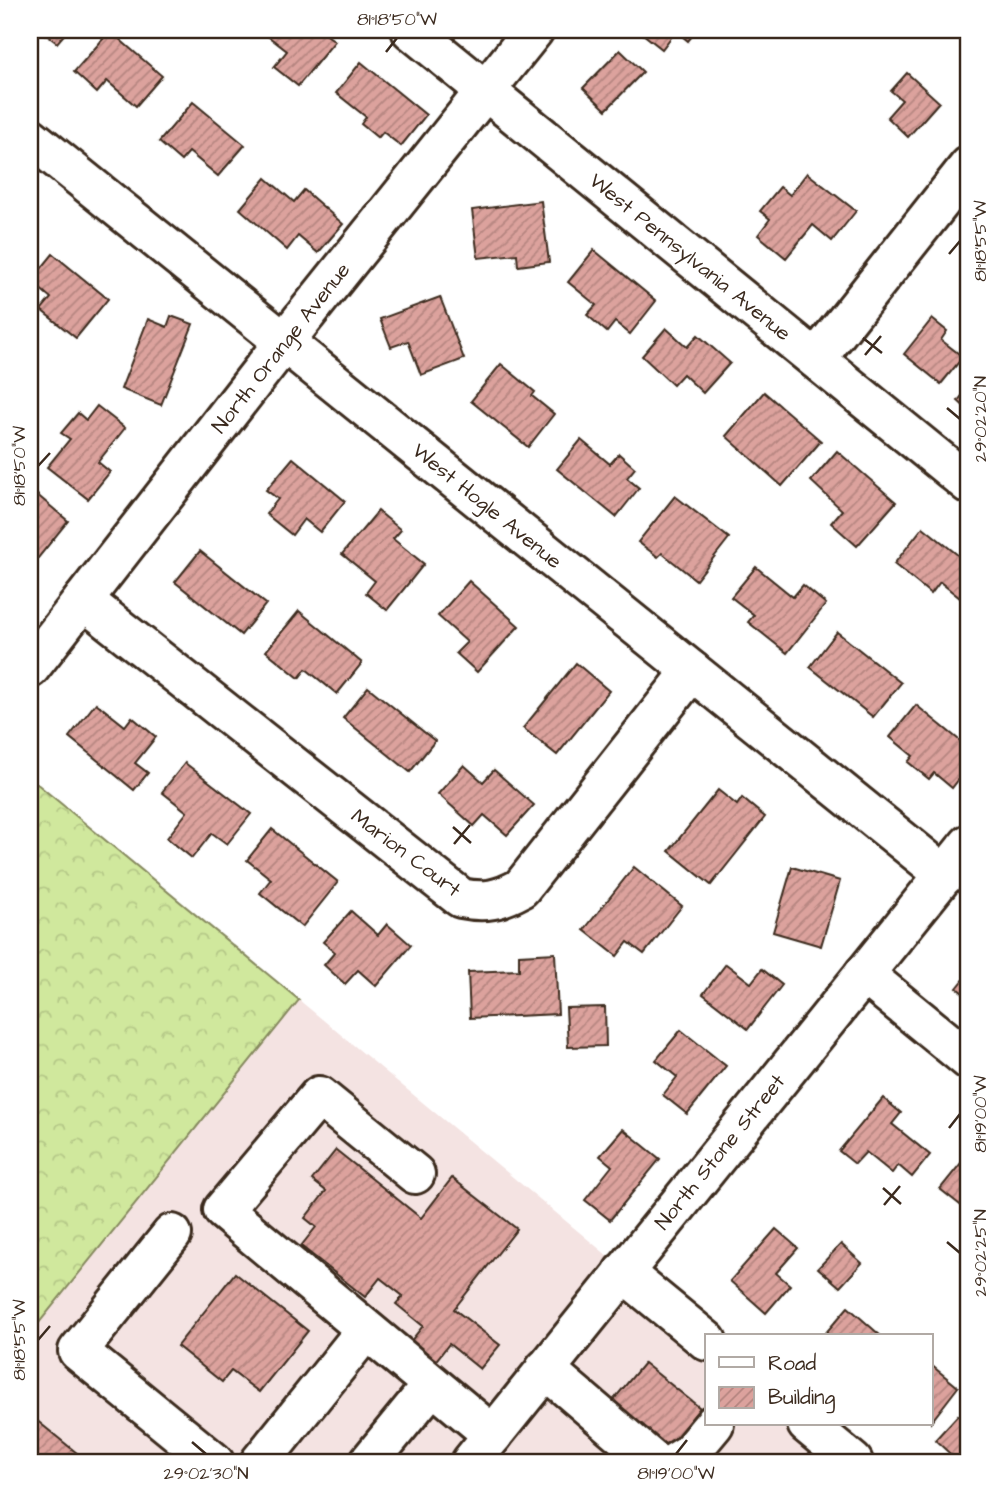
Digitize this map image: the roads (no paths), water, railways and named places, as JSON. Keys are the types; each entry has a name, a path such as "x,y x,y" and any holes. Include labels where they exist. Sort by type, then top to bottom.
{"street":[{"name":"West Pennsylvania Avenue","path":"411,30 969,484"},
{"name":"North Orange Avenue","path":"30,668 284,342 534,30"},
{"name":"West Hogle Avenue","path":"34,150 284,342 945,876"},
{"path":"816,359 969,166"},
{"name":"Marion Court","path":"83,600 461,898 482,902 503,898 521,888 692,671"},
{"name":"North Stone Street","path":"482,1449 969,844"},
{"path":"864,974 969,1060"},
{"path":"415,1174 319,1096 223,1210 432,1385 482,1449"},
{"path":"172,1234 78,1351 214,1462"},
{"path":"623,1272 705,1339"},
{"path":"260,1462 366,1330"},
{"path":"545,1369 654,1462"},
{"path":"369,1462 432,1385"},
{"path":"676,1462 689,1454 713,1426"},
{"path":"809,1426 846,1460"}]}
